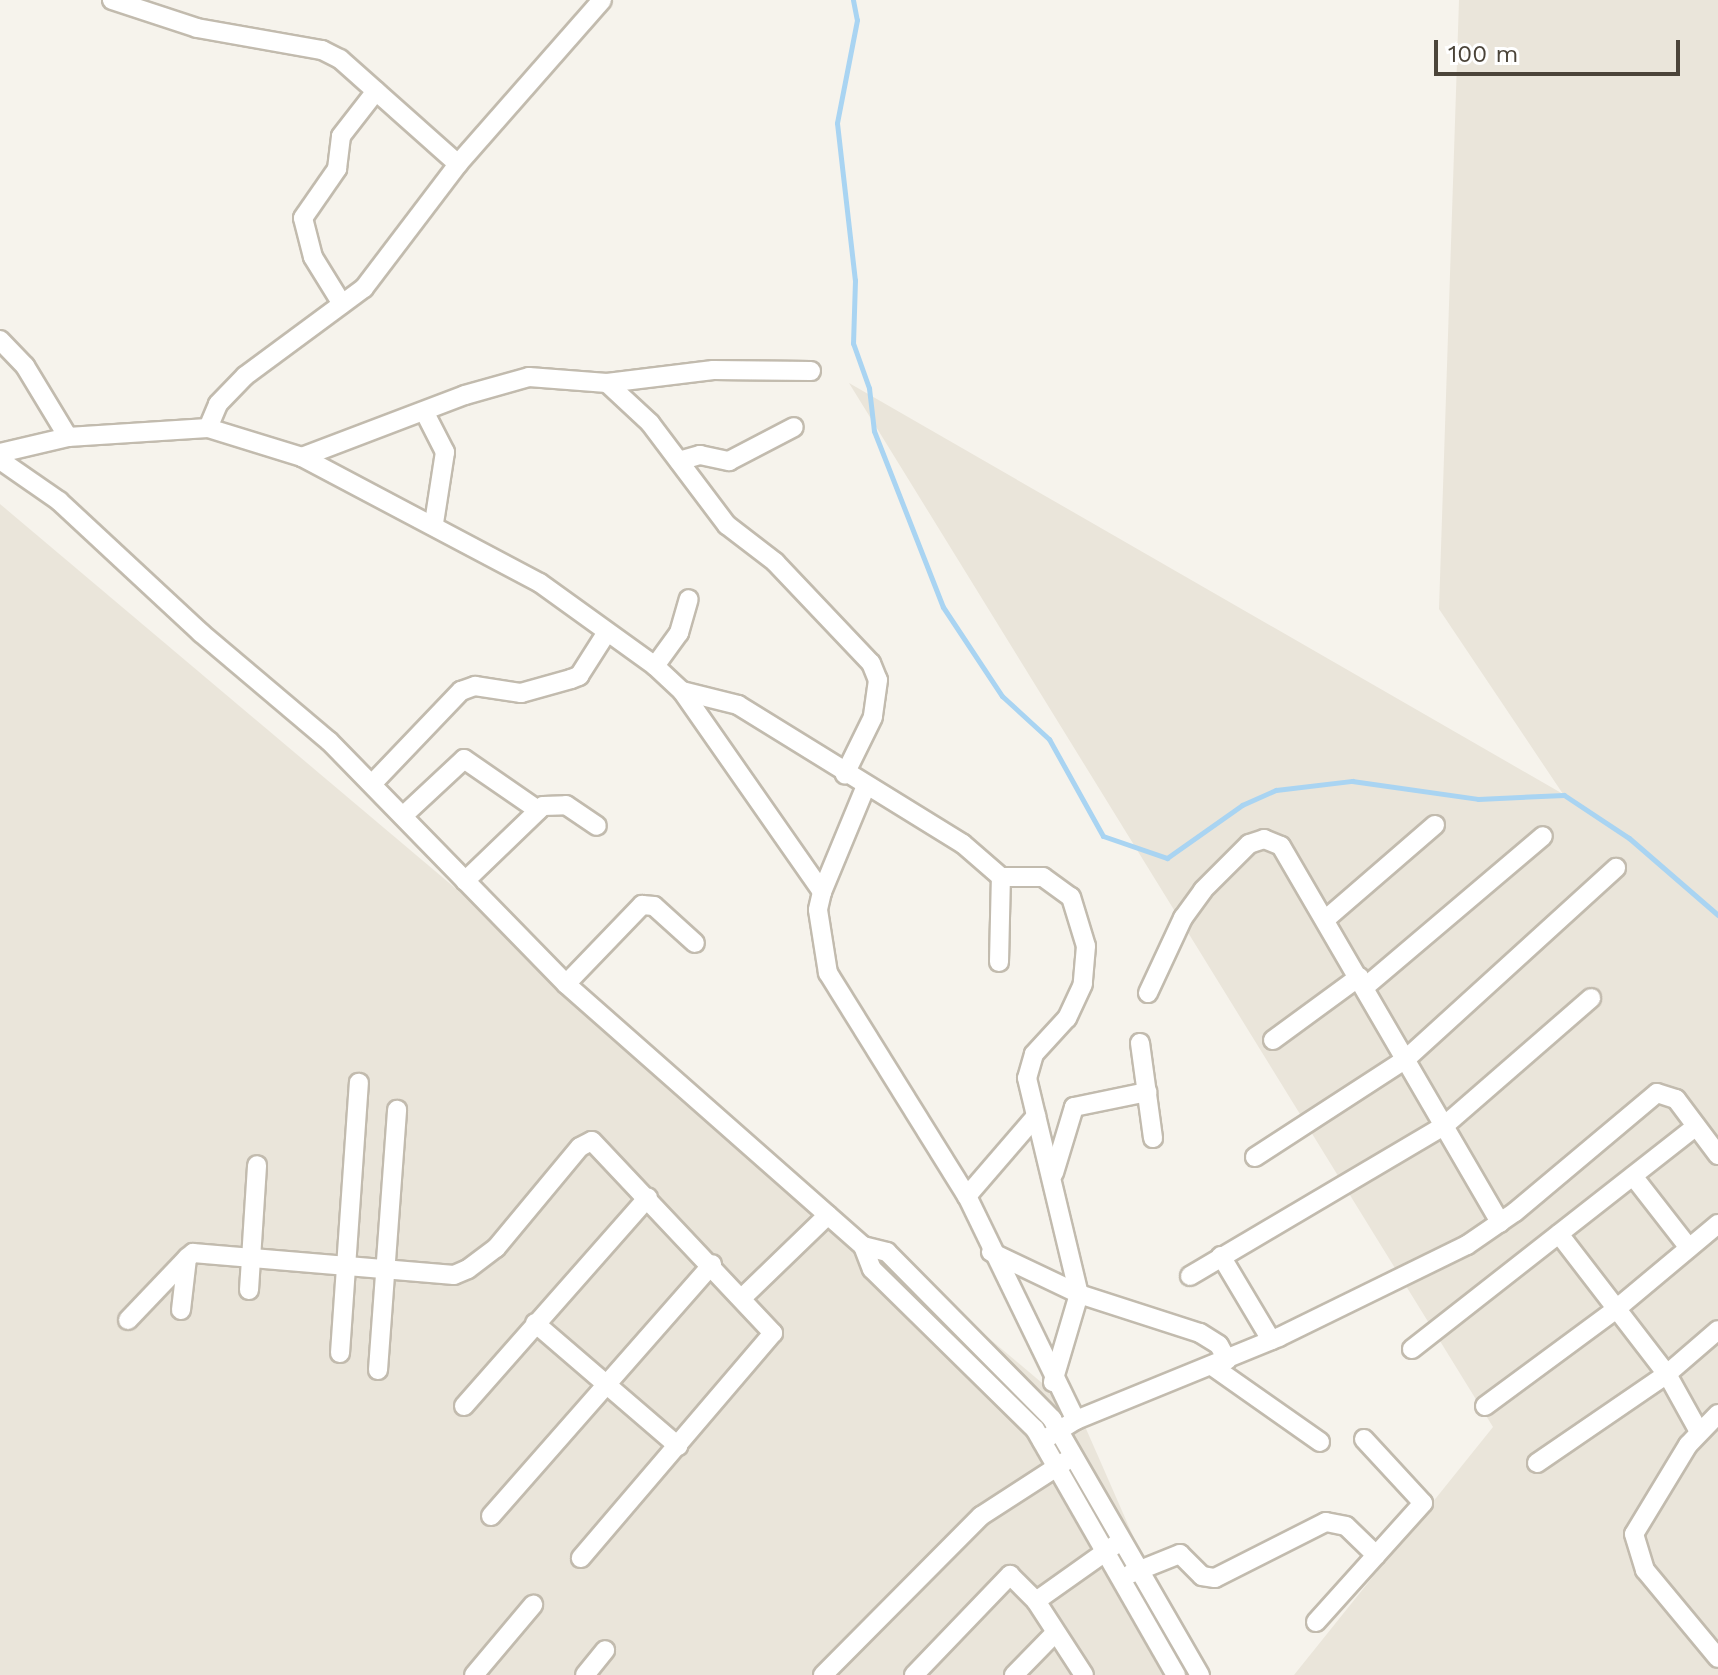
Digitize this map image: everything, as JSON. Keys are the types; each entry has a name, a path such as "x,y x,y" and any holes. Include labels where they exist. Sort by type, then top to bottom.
{"street":[{"path":"112,0 197,28 322,50 376,91 458,164"},
{"path":"208,428 218,404 245,376 364,288 458,164 602,0"},
{"path":"342,304 313,257 303,218 337,169 341,136 376,91"},
{"path":"0,340 25,366 68,437"},
{"path":"302,457 529,377 607,383 713,370 811,371"},
{"path":"607,383 650,423 727,525 775,562 871,663 878,680 873,717 845,774"},
{"path":"425,413 445,452 434,523"},
{"path":"679,461 700,455 736,459 794,427"},
{"path":"0,453 68,437 208,428 302,457 434,523 540,583 655,666 682,691 822,892"},
{"path":"0,460 59,501 372,784 566,984 863,1246 872,1269 1042,1441 1176,1675"},
{"path":"655,666 679,633 689,599"},
{"path":"372,784 461,691 475,686 521,693 579,676 607,632"},
{"path":"682,691 738,705 845,774 963,844 1001,877 1034,875 1059,886 1080,915 1086,946 1076,1003 1028,1067 1036,1116 1053,1176 1079,1294 1053,1382"},
{"path":"404,815 464,759 538,810"},
{"path":"866,786 822,892 818,910 828,973 967,1196 1053,1382 1076,1420"},
{"path":"465,881 549,803 566,805 597,826"},
{"path":"1326,919 1435,825"},
{"path":"1273,1040 1362,982 1543,836"},
{"path":"1148,993 1194,900 1257,840 1273,841 1289,854 1500,1223"},
{"path":"1255,1157 1406,1059 1616,868"},
{"path":"999,962 1001,877"},
{"path":"566,984 642,905 654,906 695,943"},
{"path":"1190,1276 1444,1126 1591,998"},
{"path":"1140,1043 1153,1138"},
{"path":"340,1353 359,1083"},
{"path":"1053,1176 1074,1107 1147,1092"},
{"path":"1042,1441 1076,1420 1220,1363 1467,1245 1500,1223 1657,1093 1672,1094 1718,1155"},
{"path":"378,1370 397,1110"},
{"path":"967,1196 1036,1116"},
{"path":"1412,1349 1696,1126"},
{"path":"128,1320 187,1258 203,1251 454,1275 468,1269 496,1248 587,1141 599,1146 771,1326 772,1339 581,1558"},
{"path":"249,1290 257,1165"},
{"path":"1633,1176 1689,1248"},
{"path":"464,1406 648,1197"},
{"path":"743,1297 828,1215"},
{"path":"1485,1406 1615,1310 1718,1224"},
{"path":"1559,1234 1667,1374 1698,1430"},
{"path":"863,1246 887,1252 998,1362 1059,1431 1200,1675"},
{"path":"991,1252 1079,1294 1200,1333 1219,1345 1220,1363 1320,1442"},
{"path":"1221,1256 1271,1340"},
{"path":"181,1310 187,1258"},
{"path":"491,1516 712,1264"},
{"path":"535,1323 678,1446"},
{"path":"1537,1463 1667,1374 1718,1330"},
{"path":"1718,1414 1698,1430 1639,1521 1635,1546 1645,1570 1718,1658"},
{"path":"1316,1622 1423,1503 1364,1439"},
{"path":"823,1675 981,1516 1075,1455"},
{"path":"1120,1579 1180,1554 1202,1576 1215,1578 1333,1522 1346,1526 1376,1555"},
{"path":"1036,1601 1123,1540"},
{"path":"914,1675 1010,1575 1036,1601 1054,1634 1084,1675"},
{"path":"474,1675 533,1605"},
{"path":"1014,1675 1054,1634"},
{"path":"585,1675 605,1650"}],"shaded area":[{"path":"1459,0 1718,0 1718,1675 1294,1675 1493,1427 849,383 1563,794 1439,609"},
{"path":"0,504 1080,1415 1194,1675 0,1675"}],"waterway":[{"path":"853,0 857,20 837,123 855,280 853,343 869,388 874,431 943,607 1002,696 1049,739 1103,836 1167,858 1242,805 1276,790 1352,781 1478,799 1564,795 1629,838 1718,915"}]}
